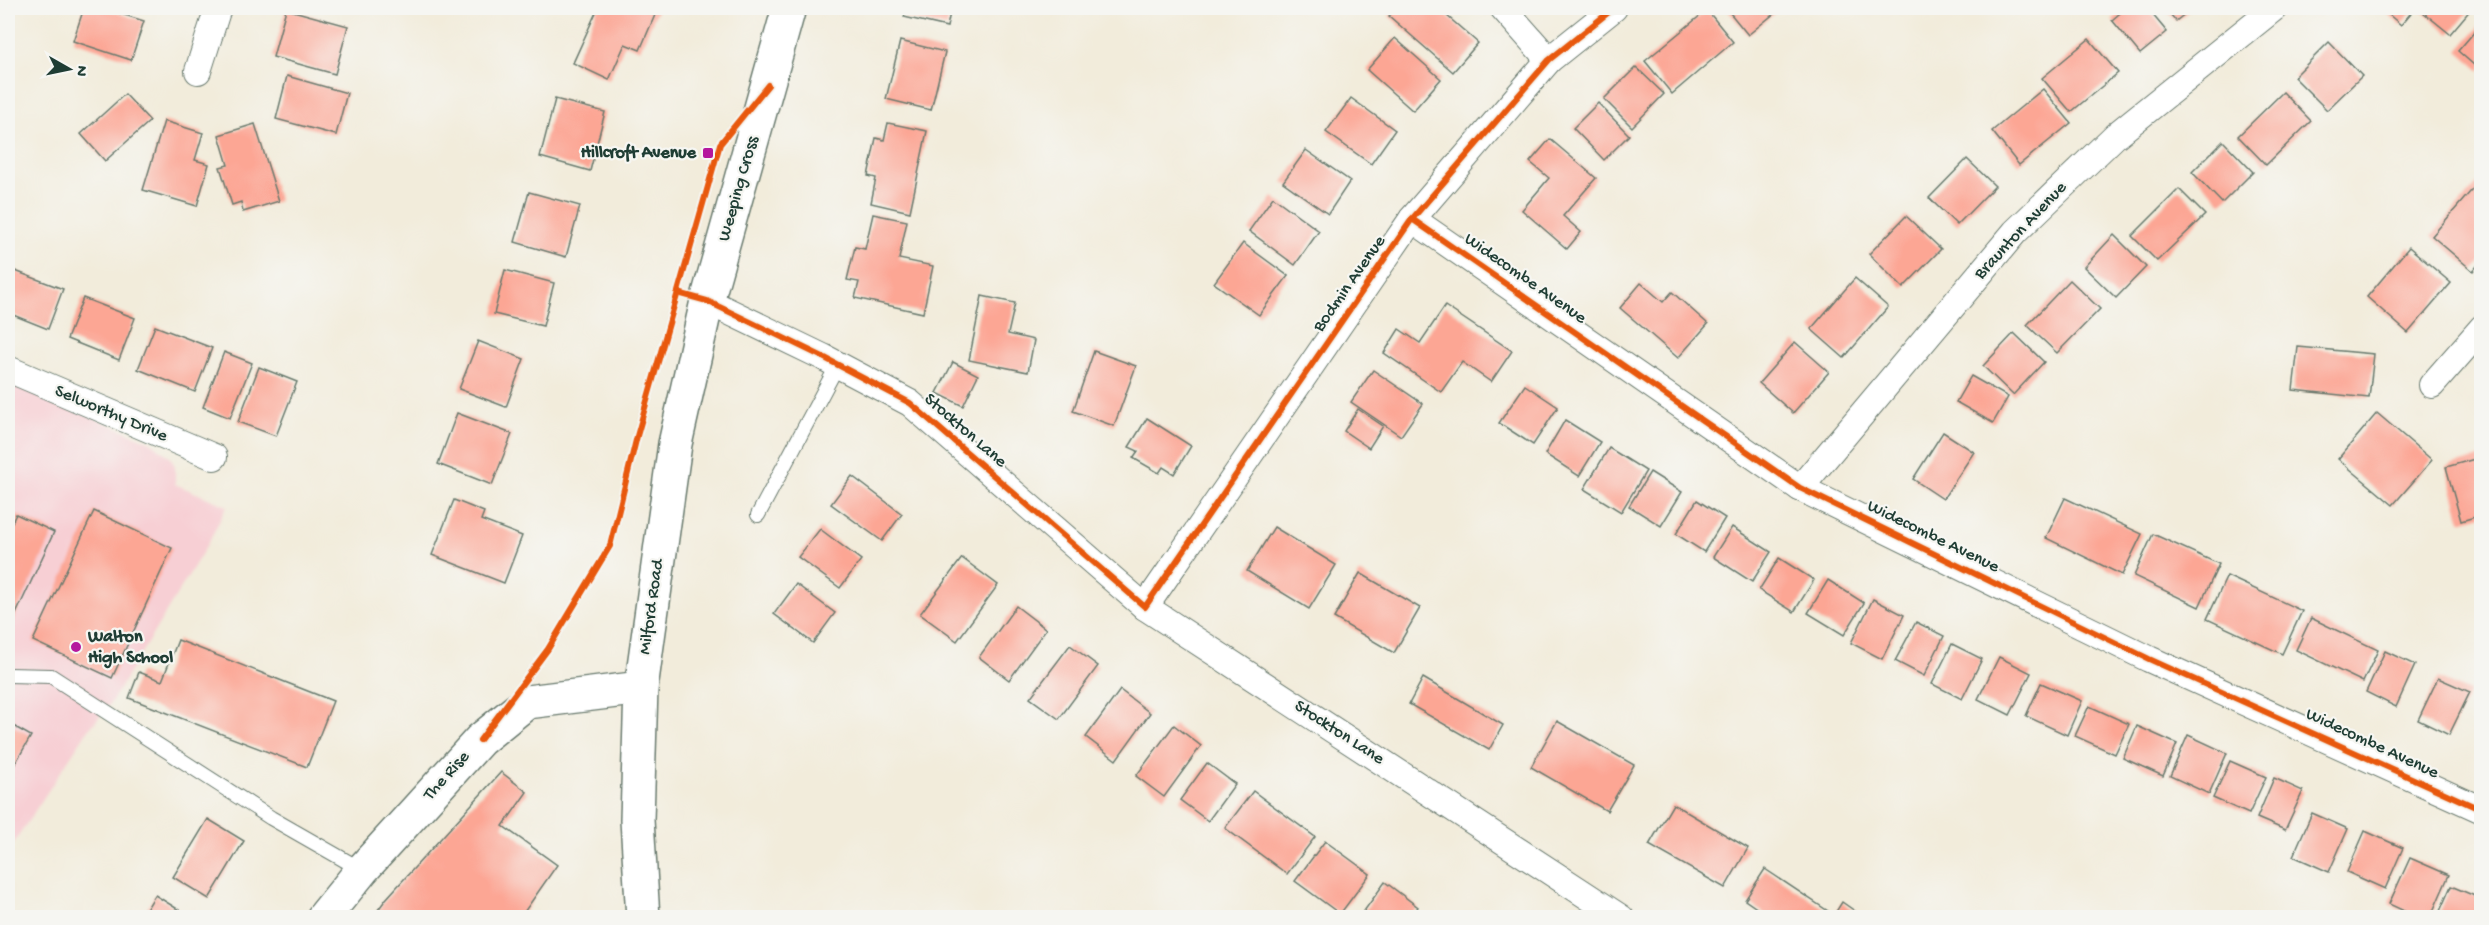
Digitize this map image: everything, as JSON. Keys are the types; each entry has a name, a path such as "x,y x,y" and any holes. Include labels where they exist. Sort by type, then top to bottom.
{"main road":[{"name":"Weeping Cross","path":"707,301 789,8"},
{"name":"Milford Road","path":"643,918 637,820 641,688 675,444 707,301"},
{"name":"The Rise","path":"323,918 362,870 480,740 527,702 641,688"}],"street":[{"path":"198,71 218,8"},
{"path":"1503,8 1548,60"},
{"name":"Bodmin Avenue","path":"1145,607 1412,219 1548,60 1614,8"},
{"name":"Braunton Avenue","path":"1800,488 2015,232 2115,136 2274,8"},
{"name":"Widecombe Avenue","path":"1412,219 1800,488 2149,659 2481,810"},
{"name":"Stockton Lane","path":"707,301 910,403 1145,607 1621,918"},
{"path":"2433,385 2481,328"},
{"name":"Selworthy Drive","path":"8,369 214,458"}],"lane":[{"path":"758,515 837,366"},
{"path":"8,675 51,676 271,818 362,870"}],"shaded area":[{"name":"Walton High School","path":"8,382 151,442 170,457 175,466 175,484 227,506 207,545 112,701 86,733 8,852"}],"building":[{"path":"84,8 102,8 144,21 131,60 73,41"},
{"path":"598,8 658,8 640,50 625,44 609,80 573,63"},
{"path":"907,8 951,8 947,27 904,17"},
{"path":"1397,8 1438,8 1478,43 1453,72 1389,16"},
{"path":"1726,8 1781,8 1748,35"},
{"path":"2126,8 2147,8 2167,32 2140,54 2112,20"},
{"path":"2165,8 2192,8 2176,21"},
{"path":"2381,8 2415,8 2401,25"},
{"path":"2418,8 2472,8 2450,34"},
{"path":"286,9 348,26 335,74 273,57"},
{"path":"1707,10 1733,42 1672,94 1645,61"},
{"path":"2482,23 2482,72 2458,51"},
{"path":"1395,38 1441,79 1413,111 1367,70"},
{"path":"2089,39 2118,73 2071,112 2042,78"},
{"path":"900,41 945,52 931,110 886,99"},
{"path":"2329,42 2362,76 2327,110 2294,77"},
{"path":"1636,67 1664,94 1632,127 1604,99"},
{"path":"287,76 347,93 336,135 276,119"},
{"path":"2043,89 2071,123 2019,165 1992,131"},
{"path":"2283,92 2311,121 2266,165 2238,136"},
{"path":"125,94 150,121 105,161 81,134"},
{"path":"1351,98 1395,130 1371,164 1326,132"},
{"path":"555,99 605,112 590,171 540,157"},
{"path":"1598,103 1629,135 1604,160 1573,128"},
{"path":"164,121 203,133 195,160 209,164 197,206 143,190"},
{"path":"888,123 927,131 910,212 871,203 876,178 868,176 876,138 884,140"},
{"path":"255,124 279,201 243,212 241,202 232,205 220,167 228,165 219,135"},
{"path":"1550,139 1596,178 1563,216 1581,232 1567,249 1522,210 1549,178 1530,162"},
{"path":"2223,141 2253,172 2222,203 2192,172"},
{"path":"1306,150 1350,181 1328,214 1283,182"},
{"path":"1967,159 1995,186 1957,225 1929,198"},
{"path":"2477,184 2482,188 2482,260 2473,271 2432,236"},
{"path":"2179,189 2205,215 2157,261 2132,236"},
{"path":"529,192 580,206 566,257 515,242"},
{"path":"1273,197 1319,231 1295,265 1249,231"},
{"path":"873,214 907,221 899,259 933,266 923,313 855,298 859,282 847,280 855,247 865,249"},
{"path":"1906,216 1941,249 1903,288 1869,254"},
{"path":"2114,235 2146,267 2116,298 2084,267"},
{"path":"1243,243 1288,276 1259,315 1214,283"},
{"path":"2409,247 2451,283 2408,333 2367,297"},
{"path":"10,269 63,289 48,329 8,313"},
{"path":"505,270 554,283 543,326 494,314"},
{"path":"1855,278 1888,307 1844,358 1811,329"},
{"path":"2070,280 2100,309 2057,353 2027,325"},
{"path":"1641,283 1663,302 1672,292 1708,324 1678,358 1620,308"},
{"path":"982,296 1015,303 1008,334 1034,340 1028,372 969,360"},
{"path":"83,298 135,318 119,360 67,339"},
{"path":"1445,306 1512,351 1491,382 1462,362 1441,392 1384,353 1399,329 1420,343"},
{"path":"155,326 212,348 195,392 138,369"},
{"path":"2014,333 2044,362 2013,395 1983,366"},
{"path":"478,341 524,359 506,407 459,389"},
{"path":"1795,342 1829,372 1793,413 1759,383"},
{"path":"2298,347 2374,354 2369,398 2293,390"},
{"path":"1094,351 1136,366 1114,426 1073,411"},
{"path":"224,352 252,363 230,418 203,407"},
{"path":"953,362 978,375 963,406 937,393"},
{"path":"259,367 297,382 276,436 238,422"},
{"path":"1373,370 1423,404 1401,436 1351,402"},
{"path":"1971,376 2008,397 1993,423 1956,402"},
{"path":"1525,385 1558,407 1533,445 1499,423"},
{"path":"1358,409 1383,426 1369,448 1344,431"},
{"path":"457,413 512,434 492,485 438,464"},
{"path":"2377,413 2432,460 2393,505 2338,459"},
{"path":"1147,418 1191,446 1174,474 1163,467 1159,473 1133,458 1138,451 1129,447"},
{"path":"1565,420 1600,442 1579,476 1545,454"},
{"path":"1943,432 1974,452 1943,499 1913,479"},
{"path":"1609,448 1646,471 1621,512 1584,489"},
{"path":"2482,457 2482,515 2461,521 2446,467"},
{"path":"1650,472 1682,492 1661,526 1629,506"},
{"path":"852,476 902,514 882,541 831,504"},
{"path":"2065,498 2142,534 2122,575 2046,538"},
{"path":"454,500 484,512 481,520 522,536 504,583 432,555"},
{"path":"1697,500 1725,518 1704,552 1676,534"},
{"path":"94,511 172,548 112,678 33,641"},
{"path":"16,514 54,532 10,627 8,625 8,531"},
{"path":"1274,527 1336,565 1309,609 1247,571"},
{"path":"1732,527 1771,552 1752,582 1713,557"},
{"path":"820,529 861,560 840,588 798,557"},
{"path":"2153,534 2219,564 2199,607 2134,576"},
{"path":"962,558 998,585 957,641 920,614"},
{"path":"1779,558 1814,580 1794,612 1759,590"},
{"path":"1360,573 1420,608 1394,653 1334,618"},
{"path":"2227,576 2302,611 2282,654 2207,619"},
{"path":"1828,580 1864,603 1844,635 1808,613"},
{"path":"796,584 835,613 813,643 774,614"},
{"path":"1873,599 1904,615 1882,659 1851,643"},
{"path":"1016,606 1046,629 1009,680 979,657"},
{"path":"2311,618 2378,650 2363,682 2296,650"},
{"path":"1916,622 1944,636 1924,676 1895,661"},
{"path":"178,640 333,701 307,767 129,698 139,672 162,681"},
{"path":"1952,644 1982,659 1962,699 1932,684"},
{"path":"1070,645 1098,666 1059,719 1030,698"},
{"path":"2385,651 2415,665 2396,707 2366,692"},
{"path":"1999,657 2031,673 2010,715 1978,699"},
{"path":"1423,678 1503,725 1489,750 1409,704"},
{"path":"2438,678 2470,692 2449,735 2418,720"},
{"path":"2041,683 2082,701 2067,735 2026,716"},
{"path":"1120,690 1150,713 1116,760 1086,737"},
{"path":"2089,706 2129,724 2115,754 2075,736"},
{"path":"1557,721 1634,765 1607,811 1531,767"},
{"path":"8,723 31,736 8,776"},
{"path":"1174,725 1201,746 1164,797 1136,776"},
{"path":"2137,726 2177,744 2163,776 2123,758"},
{"path":"2188,735 2227,753 2209,794 2170,776"},
{"path":"2230,761 2266,777 2249,814 2213,798"},
{"path":"1207,763 1235,784 1208,821 1180,800"},
{"path":"501,772 527,792 503,826 557,865 520,918 372,918 386,899"},
{"path":"2274,778 2303,791 2285,830 2257,818"},
{"path":"1253,791 1315,837 1287,874 1225,828"},
{"path":"1673,804 1748,848 1725,888 1649,845"},
{"path":"2312,813 2348,829 2329,872 2293,856"},
{"path":"208,819 244,841 209,899 173,877"},
{"path":"2365,831 2403,848 2385,889 2347,872"},
{"path":"1325,841 1370,874 1340,914 1295,881"},
{"path":"2410,858 2449,875 2430,918 2419,918 2389,904"},
{"path":"1765,869 1834,915 1842,902 1862,916 1771,918 1745,900"},
{"path":"1385,882 1418,907 1410,918 1359,918"},
{"path":"2451,886 2482,899 2478,918 2437,918"},
{"path":"155,895 192,918 141,918"}],"cycle path":[{"path":"678,293 707,301 823,357 910,403 1145,607 1412,219 1549,60 1614,8"},
{"path":"480,740 548,649 610,546 637,436 720,144 768,85"},
{"path":"1412,219 1800,488 2149,659 2482,810"}],"place":[{"name":"Hillcroft Avenue","path":"708,153"},
{"name":"Walton High School","path":"76,647"}]}
